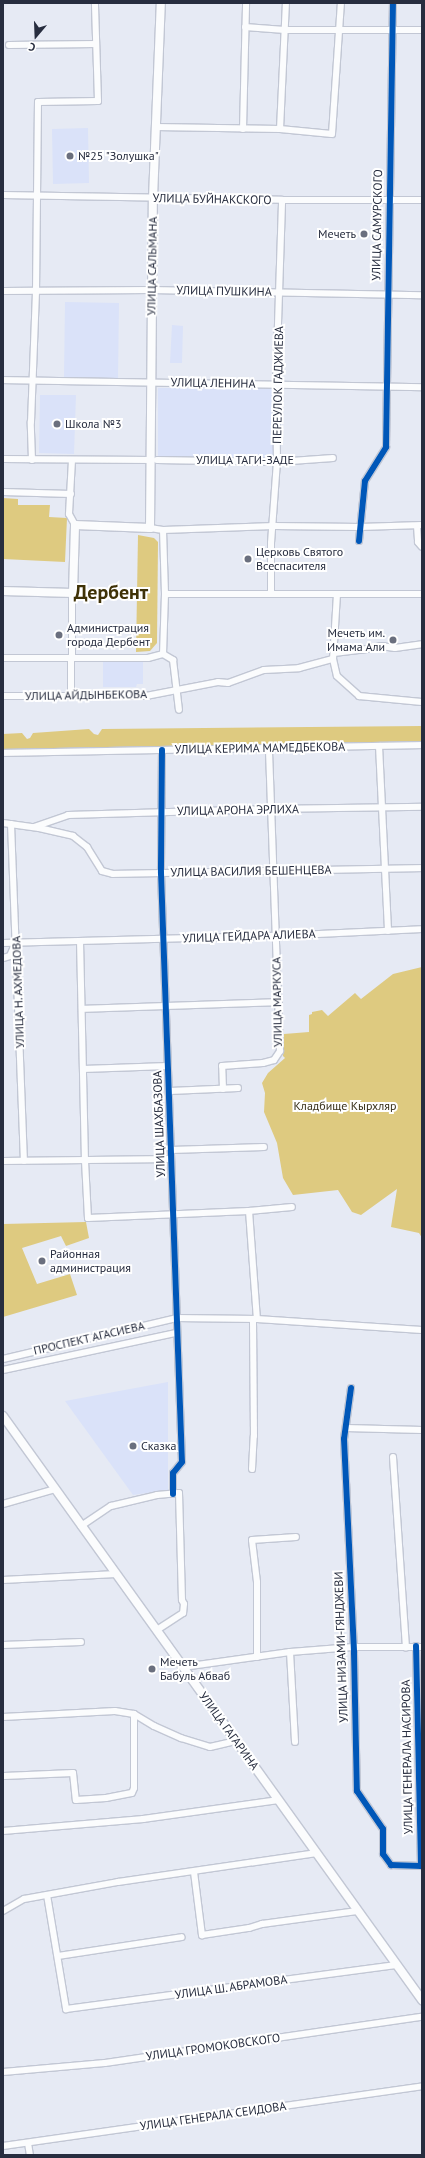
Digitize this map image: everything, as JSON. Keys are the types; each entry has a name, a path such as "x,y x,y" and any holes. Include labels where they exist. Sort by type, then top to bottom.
{"main road":[{"name":"УЛИЦА САЛЬМАНА","path":"150,528 155,460 151,382 153,198 161,3"},
{"path":"3,590 72,592 74,524 150,528"},
{"name":"УЛИЦА ГАГАРИНА","path":"5,1419 422,2000"}],"street":[{"path":"32,460 38,102 98,101 95,3"},
{"path":"243,129 246,3"},
{"path":"280,129 286,3"},
{"path":"156,127 280,129 332,134 341,3"},
{"name":"УЛИЦА САМУРСКОГО","path":"360,527 365,481 386,447 391,30 393,3"},
{"path":"245,27 285,30 339,31 422,30"},
{"path":"8,45 96,44"},
{"name":"УЛИЦА БУЙНАКСКОГО","path":"3,195 282,200 422,200"},
{"name":"ПЕРЕУЛОК ГАДЖИЕВА","path":"271,594 271,543 274,526 277,462 276,384 282,200"},
{"name":"УЛИЦА ПУШКИНА","path":"3,291 36,292 152,290 422,295"},
{"name":"УЛИЦА ЛЕНИНА","path":"3,380 422,387"},
{"name":"УЛИЦА ТАГИ-ЗАДЕ","path":"3,459 277,462 333,458"},
{"path":"72,460 69,514 74,524"},
{"path":"3,492 71,494"},
{"path":"150,528 163,530 264,528 274,526 420,526 418,542 422,547"},
{"path":"359,541 360,527"},
{"path":"163,530 165,594 164,654"},
{"path":"71,695 72,592"},
{"path":"165,594 422,594"},
{"path":"337,594 334,656 337,676 359,696 422,702"},
{"name":"УЛИЦА АЙДЫНБЕКОВА","path":"3,696 146,696 218,682 228,683 264,670 299,668 334,656 381,646 395,648 422,644"},
{"path":"3,658 148,658 164,654 173,660 175,690 179,710"},
{"name":"УЛИЦА КЕРИМА МАМЕДБЕКОВА","path":"3,753 422,745"},
{"path":"379,746 388,931"},
{"name":"УЛИЦА МАРКУСА","path":"223,1089 222,1066 263,1063 274,1060 280,1051 272,870 269,748"},
{"name":"УЛИЦА ШАХБАЗОВА","path":"157,1630 183,1613 184,1604 182,1600 176,1494 173,1473 182,1462 176,1333 170,1091 162,873 162,750"},
{"name":"УЛИЦА АРОНА ЭРЛИХА","path":"33,827 68,815 162,811 382,809 422,807"},
{"name":"УЛИЦА ВАСИЛИЯ БЕШЕНЦЕВА","path":"3,824 33,827 73,836 87,847 102,871 113,874 422,868"},
{"name":"УЛИЦА Н. АХМЕДОВА","path":"12,824 24,1161"},
{"name":"УЛИЦА ГЕЙДАРА АЛИЕВА","path":"3,943 276,936 422,929"},
{"path":"80,941 85,1161 88,1218 173,1213 249,1212 292,1207"},
{"path":"3,958 10,956 16,943"},
{"path":"82,1009 279,1002"},
{"path":"83,1069 168,1066"},
{"name":"УЛИЦА ШАХБАЗОВА","path":"170,1091 238,1088"},
{"path":"171,1150 264,1147"},
{"path":"3,1161 171,1159"},
{"path":"249,1212 255,1319 254,1448 252,1469"},
{"name":"ПРОСПЕКТ АГАСИЕВА","path":"3,1359 176,1318 255,1319 422,1330"},
{"path":"3,1370 176,1333"},
{"name":"УЛИЦА НИЗАМИ-ГЯНДЖЕВИ","path":"351,1388 344,1447 357,1791 383,1829 383,1854 391,1865 421,1866"},
{"path":"346,1428 422,1430"},
{"path":"393,1457 406,1648"},
{"path":"3,1504 55,1489"},
{"path":"81,1526 111,1506 157,1495 176,1494"},
{"path":"257,1657 257,1582 252,1540 296,1537"},
{"path":"3,1580 116,1574"},
{"path":"3,1645 82,1642"},
{"path":"183,1667 290,1652 352,1647 419,1647"},
{"name":"УЛИЦА ГЕНЕРАЛА НАСИРОВА","path":"419,1647 421,1866"},
{"path":"290,1652 295,1742"},
{"path":"3,1717 115,1711 134,1714 154,1726 197,1744 210,1747 235,1741"},
{"path":"3,1777 73,1773 76,1800 106,1798 132,1793 134,1788 134,1714"},
{"path":"3,1831 143,1819 279,1800"},
{"path":"3,1911 24,1899 118,1882 317,1853"},
{"path":"194,1872 202,1936 249,1928 262,1924 357,1910"},
{"path":"47,1895 58,1956 182,1937"},
{"name":"УЛИЦА Ш. АБРАМОВА","path":"58,1956 66,2009 396,1965"},
{"name":"УЛИЦА ГРОМОКОВСКОГО","path":"3,2072 105,2063 422,2017"},
{"name":"УЛИЦА ГЕНЕРАЛА СЕИДОВА","path":"3,2146 422,2086"},
{"path":"28,2143 30,2155"}],"shaded area":[{"name":"№25 \"Золушка\"","path":"88,128 89,183 53,184 52,129"},
{"path":"65,302 119,303 118,379 64,377"},
{"path":"172,325 183,326 182,363 170,363"},
{"path":"158,388 274,388 274,459 158,458"},
{"name":"Школа №3","path":"40,395 76,395 74,454 39,453"},
{"path":"103,662 143,662 143,684 137,684 136,687 103,687"},
{"name":"Сказка","path":"168,1382 168,1490 133,1495 65,1401"}],"green space":[{"path":"3,498 18,499 18,505 50,505 49,517 67,518 65,562 3,559"},
{"path":"138,535 154,538 158,542 157,643 150,651 136,652"},
{"path":"422,726 422,742 3,750 3,734 22,733 27,739 30,738 33,733 89,729 94,734 98,735 102,729"},
{"name":"Кладбище Кырхляр","path":"422,967 422,1238 419,1233 391,1227 397,1189 361,1215 352,1212 338,1190 293,1195 283,1178 277,1143 264,1112 265,1093 262,1083 268,1073 285,1058 283,1056 284,1034 309,1032 309,1015 312,1014 312,1012 322,1010 328,1016 355,993 361,999 393,974"},
{"path":"86,1222 89,1238 66,1246 61,1236 22,1248 37,1284 70,1274 77,1295 3,1317 3,1224"}],"cycle path":[{"path":"359,541 365,481 386,447 393,3"},
{"path":"162,750 161,873 182,1462 173,1473 173,1494"},
{"path":"351,1388 344,1439 354,1653 357,1791 383,1829 383,1854 391,1865 421,1866 416,1646"}],"place":[{"name":"№25 \"Золушка\"","path":"70,156"},
{"name":"Мечеть","path":"364,234"},
{"name":"Школа №3","path":"57,424"},
{"name":"Церковь Святого Всеспасителя","path":"248,559"},
{"name":"Администрация города Дербент","path":"59,635"},
{"name":"Мечеть им. Имама Али","path":"393,640"},
{"name":"Районная администрация","path":"42,1261"},
{"name":"Сказка","path":"133,1446"},
{"name":"Мечеть Бабуль Абваб","path":"152,1669"}],"district":[{"name":"Дербент","path":"111,592"}]}
